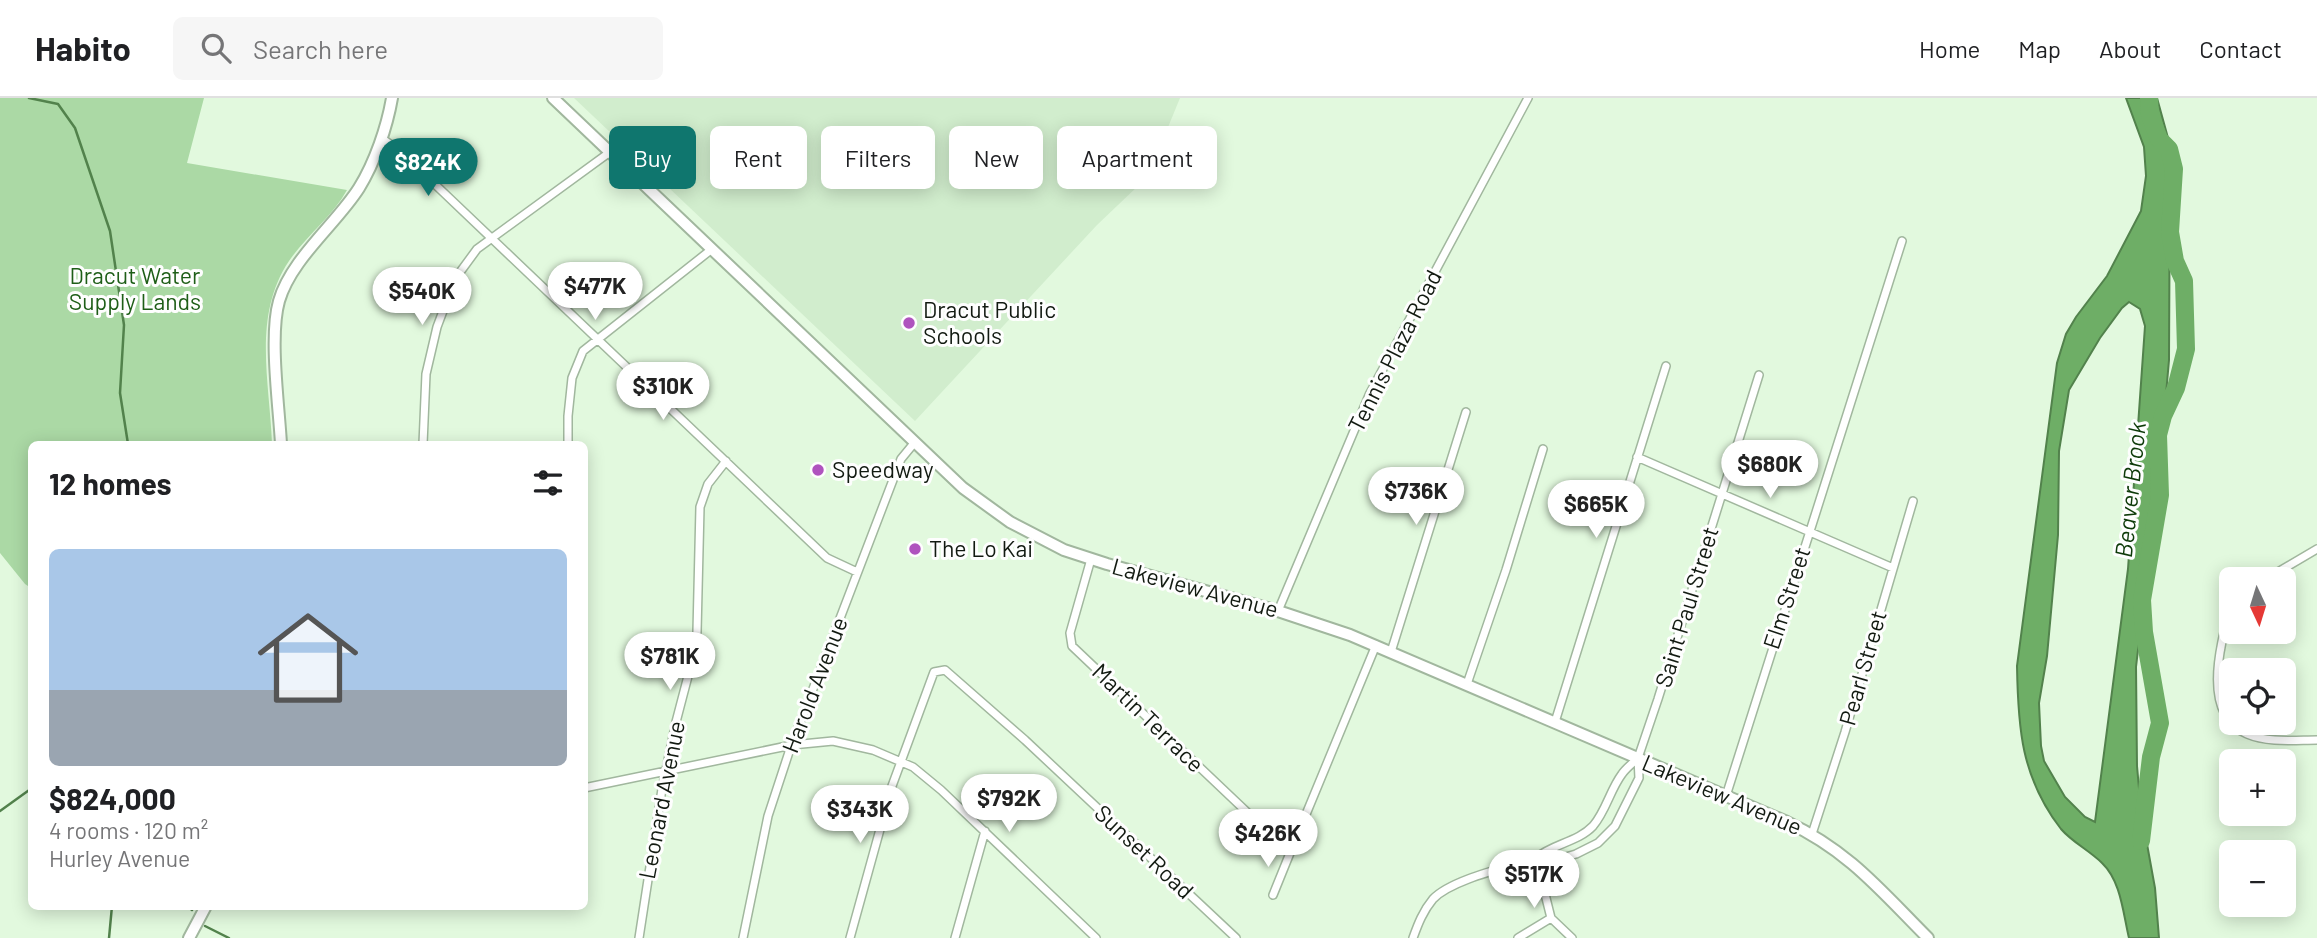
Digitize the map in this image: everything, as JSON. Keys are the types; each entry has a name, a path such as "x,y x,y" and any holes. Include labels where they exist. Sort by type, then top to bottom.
{"main road":[{"path":"281,441 276,330 279,300 297,267 359,188 381,138 392,98"},
{"name":"Lakeview Avenue","path":"554,98 609,151"},
{"name":"Lakeview Avenue","path":"649,189 963,488 1001,517 1050,544 1091,559 1278,611 1376,645 1812,834 1854,864 1928,938"},
{"path":"189,938 204,910"}],"street":[{"name":"Tennis Plaza Road","path":"1278,611 1370,393 1528,98"},
{"path":"381,138 400,151 827,558 858,572"},
{"path":"424,441 426,374 437,327 455,279 477,249 609,153"},
{"name":"Elm Street","path":"1726,796 1902,241"},
{"path":"568,441 568,416 574,370 583,351 712,249"},
{"path":"1555,722 1666,366"},
{"name":"Saint Paul Street","path":"1638,758 1759,375"},
{"path":"1391,652 1466,412"},
{"name":"Harold Avenue","path":"743,938 768,816 792,744 901,459 915,442"},
{"path":"1467,684 1543,449"},
{"path":"1637,457 1893,568"},
{"name":"Leonard Avenue","path":"639,938 666,772 697,632 700,507 708,484 726,461"},
{"name":"Pearl Street","path":"1812,834 1913,501"},
{"path":"2286,567 2317,549"},
{"name":"Martin Terrace","path":"1091,559 1070,633 1072,646 1290,853"},
{"path":"2224,644 2217,685 2218,699 2222,711 2233,725 2250,735 2279,740 2317,740"},
{"path":"1273,895 1376,645"},
{"name":"Sunset Road","path":"900,762 934,672 945,670 1025,740 1236,938"},
{"path":"588,787 792,744 833,741 873,750 913,767 923,775 1096,938"},
{"path":"1535,858 1549,862 1576,854 1598,843 1615,826 1628,804 1639,779 1638,758"},
{"path":"1413,938 1420,918 1444,891 1454,885 1535,858 1545,850 1592,827 1622,774 1638,758"},
{"path":"850,938 900,762"},
{"path":"955,938 985,831"},
{"path":"1535,858 1551,918 1572,938"},
{"path":"1518,938 1551,918"}],"shaded area":[{"name":"Dracut Public Schools","path":"574,98 1180,98 1168,126 1057,126 1057,189 1135,189 1097,225 915,421 670,189 696,189 696,126 609,126 609,131"},
{"path":"2126,98 2157,98 2168,138 2170,157 2169,360 2136,667 2137,766 2141,811 2155,888 2159,938 2129,938 2120,898 2108,870 2061,829 2037,790 2024,751 2017,666 2057,363 2066,334 2107,276 2141,211 2146,176 2144,147","holes":["2129,302 2140,309 2145,326 2128,569 2095,822 2085,817 2065,797 2044,761 2041,746 2039,703 2047,656 2058,535 2059,451 2069,390 2100,338 2122,308"]}],"green space":[{"name":"Dracut Water Supply Lands","path":"0,98 204,98 187,163 347,190 289,261 270,304 266,350 272,441 28,441 28,586 0,553"}],"waterway":[{"path":"29,98 58,104 75,128 110,231 124,325 120,393 128,441"},
{"name":"Beaver Brook","path":"2141,841 2151,757 2160,723 2144,632 2142,600 2160,495 2158,435 2163,416 2176,388 2186,349 2184,281 2175,261 2170,232 2174,169 2169,149 2159,139 2150,115 2149,98"},
{"path":"0,811 28,791"},
{"path":"109,938 112,910"},
{"path":"205,926 229,938"}],"place":[{"name":"Dracut Public Schools","path":"909,323"},
{"name":"Speedway","path":"818,470"},
{"name":"The Lo Kai","path":"915,549"}]}
